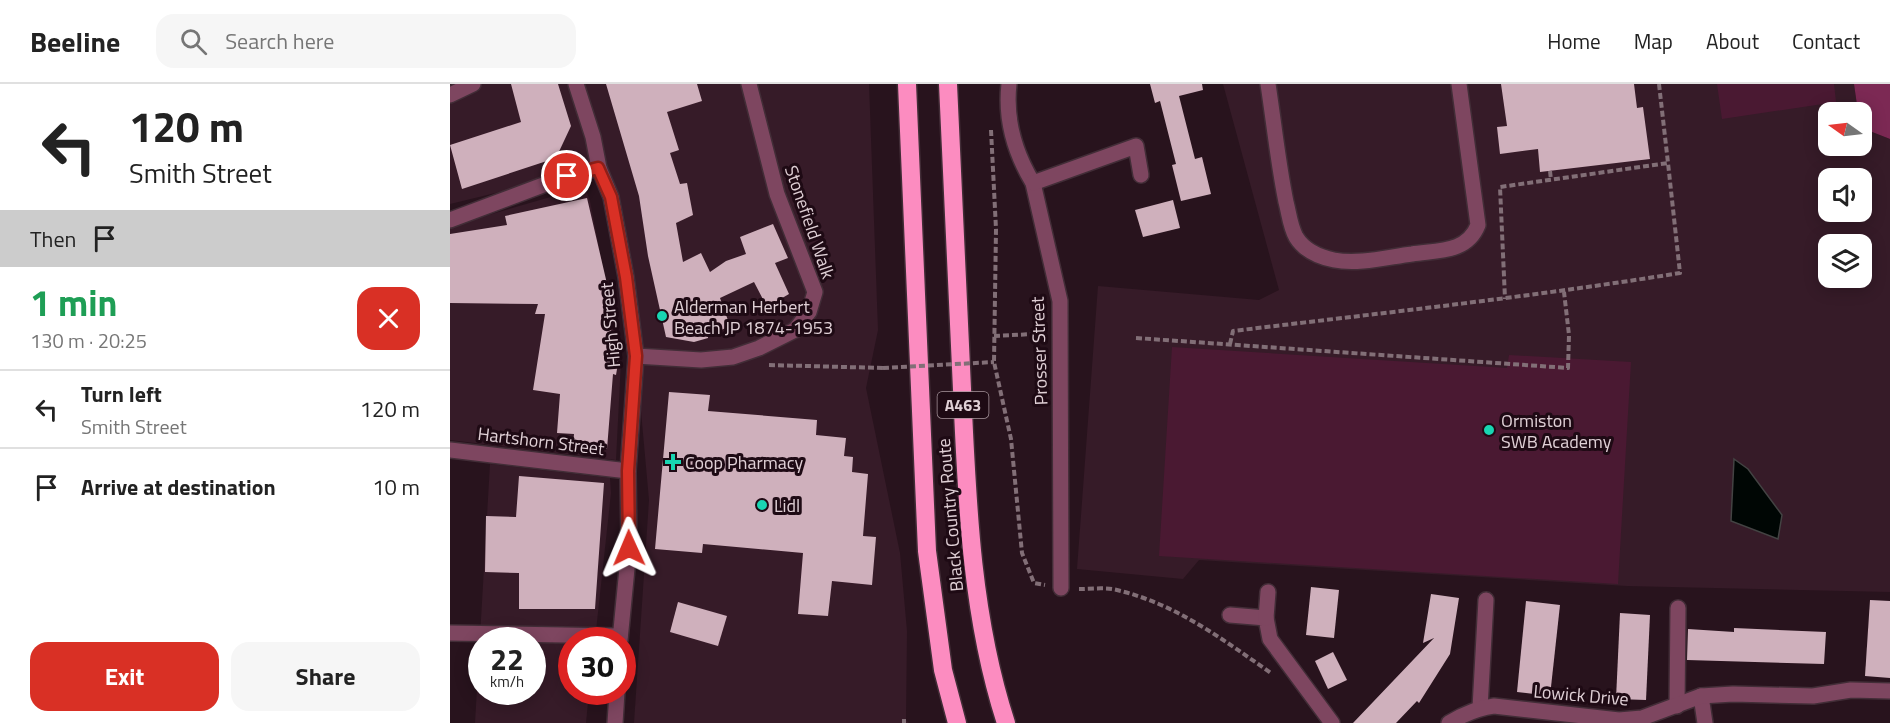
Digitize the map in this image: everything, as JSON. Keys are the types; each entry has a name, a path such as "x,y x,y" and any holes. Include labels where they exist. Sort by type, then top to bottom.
{"highway":[{"name":"Black Country Route","path":"906,84 927,551 943,670 957,723"},
{"name":"Black Country Route","path":"948,84 971,547 984,640 994,687 1006,723"}],"street":[{"name":"High Street","path":"576,84 593,137 598,168 611,197 626,277 636,356 628,471 629,548 621,627"},
{"name":"Stonefield Walk","path":"636,356 701,360 733,357 759,348 795,330 809,312 814,292 777,194 749,84"},
{"path":"908,116 916,84"},
{"name":"Prosser Street","path":"1009,84 1008,117 1023,166 1033,183 1060,301 1061,588"},
{"path":"1268,84 1291,225 1297,237 1311,252 1337,261 1372,260 1450,248 1465,243 1474,234 1478,225 1460,84"},
{"path":"1033,183 1136,146 1141,175"},
{"path":"450,220 567,176 598,168"},
{"name":"Hartshorn Street","path":"450,450 628,471"},
{"path":"1268,592 1266,618 1270,639 1332,723"},
{"path":"1480,708 1486,600"},
{"path":"1677,706 1678,608"},
{"path":"1230,615 1266,618"},
{"path":"450,633 558,636"},
{"name":"Lowick Drive","path":"1449,723 1463,714 1494,706 1619,720 1642,718 1701,696 1733,693 1814,696 1851,690 1890,691"},
{"path":"1701,696 1705,723"},
{"path":"615,723 616,705"}],"path":[{"path":"1230,344 1233,331 1564,292 1680,273 1659,84"},
{"path":"991,123 996,229 994,362 1011,439 1022,554 1034,584 1061,588 1115,590 1172,608 1207,628 1272,674"},
{"path":"1621,163 1624,170"},
{"path":"1505,299 1500,187 1668,163"},
{"path":"1550,171 1551,180"},
{"path":"1136,338 1568,368 1569,335 1564,292"},
{"path":"994,336 1034,334"},
{"path":"769,365 883,368 994,362"}],"shaded area":[{"path":"450,84 869,84 878,330 866,388 900,553 907,631 906,720 909,723 634,723 649,500 636,356 598,168 450,204"},
{"name":"Ormiston SWB Academy","path":"1223,84 1854,84 1857,102 1818,102 1818,156 1872,156 1872,132 1890,139 1890,592 1627,586 1199,560 1183,579 1077,569 1098,286 1259,300 1279,290"},
{"path":"1717,84 1834,84 1836,102 1818,102 1818,105 1722,119"},
{"path":"1854,84 1890,84 1890,139 1872,132 1872,102 1857,102"},
{"path":"585,187 590,201 621,361 616,460 450,440 450,226"},
{"path":"1172,347 1507,368 1509,355 1631,362 1618,584 1159,556"},
{"path":"1734,459 1748,469 1782,515 1778,539 1731,521"},
{"path":"490,464 610,478 611,493 596,627 558,627 558,705 588,705 586,723 475,723 476,705 546,705 546,627 481,627"}],"building":[{"path":"511,84 558,84 571,126 556,158 462,189 450,145 521,122"},
{"path":"606,84 697,84 702,101 667,112 679,150 670,153 680,184 687,183 693,215 676,223 683,262 701,253 710,272 726,261 746,254 740,237 773,224 788,258 775,263 789,294 767,307 754,282 720,298 730,326 708,338 694,342 666,337 648,256 639,196"},
{"path":"1150,84 1202,84 1203,90 1179,96 1195,159 1202,157 1211,194 1181,201 1172,165 1176,164 1160,101 1155,103"},
{"path":"1501,84 1634,84 1637,108 1643,107 1650,159 1540,172 1538,149 1500,154 1497,127 1507,126"},
{"path":"587,198 608,288 613,356 619,357 616,375 613,374 607,449 573,446 574,434 557,433 560,394 533,390 545,314 535,314 538,304 450,303 450,234 507,225 505,216"},
{"path":"1173,200 1180,228 1143,237 1135,210"},
{"name":"Lidl","path":"669,392 710,395 708,411 817,420 816,435 846,438 844,456 853,457 852,472 868,474 863,536 876,537 872,585 832,581 828,616 798,614 803,553 703,544 702,553 655,549"},
{"path":"519,476 604,483 595,609 519,609 519,573 485,572 486,516 516,517"},
{"path":"1311,587 1339,590 1334,638 1306,635"},
{"path":"1431,594 1459,598 1450,654 1419,703 1417,701 1396,723 1353,723 1434,638 1423,643"},
{"path":"1870,600 1890,601 1890,678 1865,676"},
{"path":"1526,601 1560,605 1550,696 1517,692"},
{"path":"678,602 727,616 718,646 670,632"},
{"path":"1620,613 1650,615 1646,700 1616,699"},
{"path":"1734,628 1826,632 1824,664 1687,660 1688,629 1734,632"},
{"path":"1333,652 1347,680 1328,689 1315,661"}],"place":[{"name":"Alderman Herbert Beach JP 1874-1953","path":"662,316"},
{"name":"Ormiston SWB Academy","path":"1489,430"},
{"name":"Coop Pharmacy","path":"673,462"},
{"name":"Lidl","path":"762,505"}],"route":[{"path":"567,176 598,168 611,197 626,277 636,356 628,471 629,548"}]}
